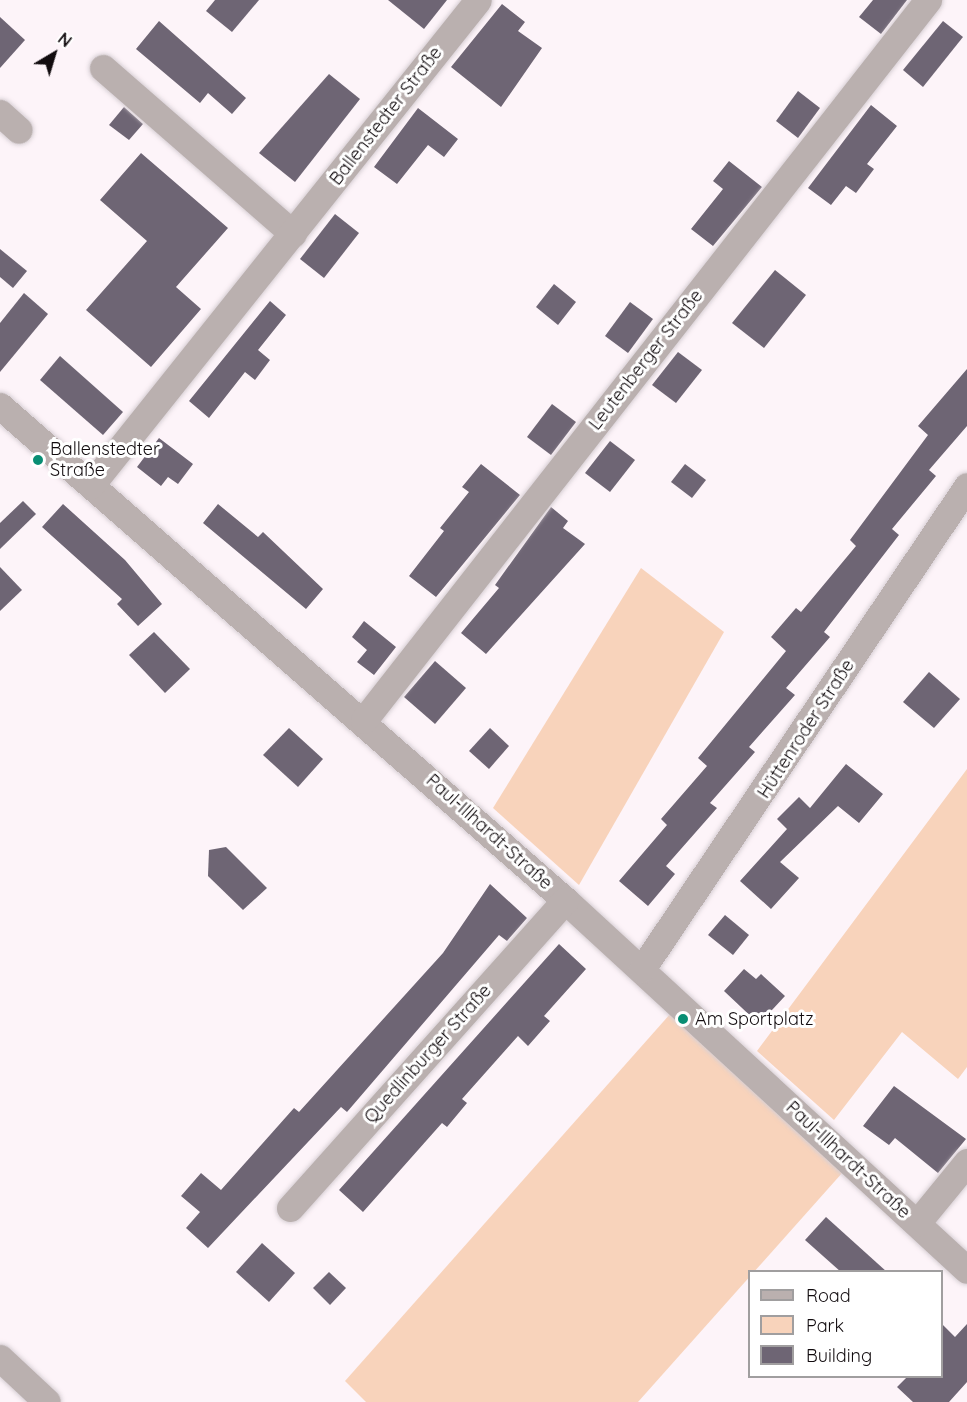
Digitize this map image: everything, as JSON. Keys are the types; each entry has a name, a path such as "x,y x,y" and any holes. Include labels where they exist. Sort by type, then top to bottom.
{"street":[{"name":"Ballenstedter Straße","path":"91,485 478,0"},
{"name":"Leutenberger Straße","path":"364,720 928,0"},
{"path":"103,68 293,234"},
{"name":"Paul-Illhardt-Straße","path":"0,406 364,720 642,969 967,1270"},
{"name":"Hüttenroder Straße","path":"642,969 967,486"},
{"name":"Quedlinburger Straße","path":"290,1208 565,900"},
{"path":"917,1223 967,1162"},
{"path":"0,1358 47,1402"}],"green space":[{"path":"641,568 724,632 579,885 493,808"},
{"path":"967,769 967,1067 958,1079 902,1032 834,1120 757,1051"},
{"path":"671,1013 843,1172 756,1270 748,1270 748,1279 638,1402 366,1402 345,1381"}],"building":[{"path":"215,0 259,0 232,32 206,11"},
{"path":"388,0 447,0 424,29"},
{"path":"873,0 907,0 881,34 859,17"},
{"path":"502,4 525,22 518,31 542,48 501,107 451,67"},
{"path":"0,17 25,40 0,68"},
{"path":"159,21 246,98 232,114 208,93 200,103 136,49"},
{"path":"943,21 963,37 923,87 903,70"},
{"path":"329,74 360,99 295,182 259,153"},
{"path":"798,91 820,108 798,138 776,121"},
{"path":"871,105 897,126 867,164 874,169 856,193 846,186 831,205 808,188"},
{"path":"124,107 143,124 129,140 109,125"},
{"path":"418,108 458,139 444,157 428,145 397,184 374,167"},
{"path":"141,153 228,228 176,287 201,309 151,367 86,310 147,241 100,200"},
{"path":"729,161 762,187 713,246 691,229 723,189 713,181"},
{"path":"335,214 359,233 324,278 300,259"},
{"path":"0,249 27,271 13,288 0,277"},
{"path":"775,270 806,295 764,348 732,323"},
{"path":"554,284 576,302 558,325 536,307"},
{"path":"24,293 48,314 0,372 0,323"},
{"path":"270,301 286,315 258,350 270,360 255,380 245,372 209,418 189,401"},
{"path":"630,302 653,319 628,353 605,336"},
{"path":"678,352 702,370 676,403 652,385"},
{"path":"60,356 123,412 103,435 40,380"},
{"path":"967,369 967,426 929,470 936,476 892,529 899,535 824,632 830,637 786,688 795,695 749,747 755,752 710,803 717,808 666,866 675,874 648,906 619,881 667,825 661,819 707,766 698,758 786,651 771,637 796,608 801,612 856,546 850,540 928,435 918,426"},
{"path":"552,404 576,422 551,455 527,437"},
{"path":"159,438 193,464 178,484 168,477 161,486 137,467"},
{"path":"610,441 635,460 610,492 585,473"},
{"path":"481,464 520,495 436,597 409,576 444,531 440,528 469,492 462,487"},
{"path":"685,464 706,480 692,498 671,482"},
{"path":"23,501 36,514 0,549 0,523"},
{"path":"63,504 125,560 162,604 138,626 117,604 122,599 42,527"},
{"path":"218,504 258,537 263,532 323,589 306,609 203,523"},
{"path":"551,507 568,521 563,528 585,544 486,654 461,633 499,588 495,585"},
{"path":"0,567 22,590 0,611"},
{"path":"364,621 396,647 374,675 357,662 367,650 352,637"},
{"path":"154,632 190,669 165,693 129,655"},
{"path":"435,661 466,688 435,724 404,697"},
{"path":"929,672 960,699 934,728 903,702"},
{"path":"289,728 323,759 298,787 263,755"},
{"path":"490,728 509,746 489,769 469,751"},
{"path":"846,764 883,794 859,823 838,806 780,862 799,878 771,909 740,881 787,829 777,819 799,797 810,808"},
{"path":"226,847 267,888 243,910 208,876 209,850"},
{"path":"490,884 527,918 507,941 499,935 347,1112 341,1107 208,1248 186,1228 200,1212 181,1196 201,1173 221,1190 294,1108 299,1112 443,953"},
{"path":"725,915 749,935 733,955 708,935"},
{"path":"559,944 586,969 544,1016 550,1021 528,1046 518,1036 462,1099 467,1103 447,1127 442,1123 363,1212 339,1190"},
{"path":"744,969 756,979 761,974 785,996 759,1024 724,991"},
{"path":"894,1086 966,1139 938,1173 895,1138 889,1145 863,1126"},
{"path":"826,1217 885,1270 839,1270 805,1240"},
{"path":"262,1243 295,1273 269,1302 236,1272"},
{"path":"329,1272 346,1288 330,1305 313,1288"},
{"path":"967,1324 967,1382 949,1402 913,1402 897,1387 906,1378 943,1378 943,1325 955,1337"}],"place":[{"name":"Ballenstedter Straße","path":"38,460"},
{"name":"Am Sportplatz","path":"683,1019"}]}
